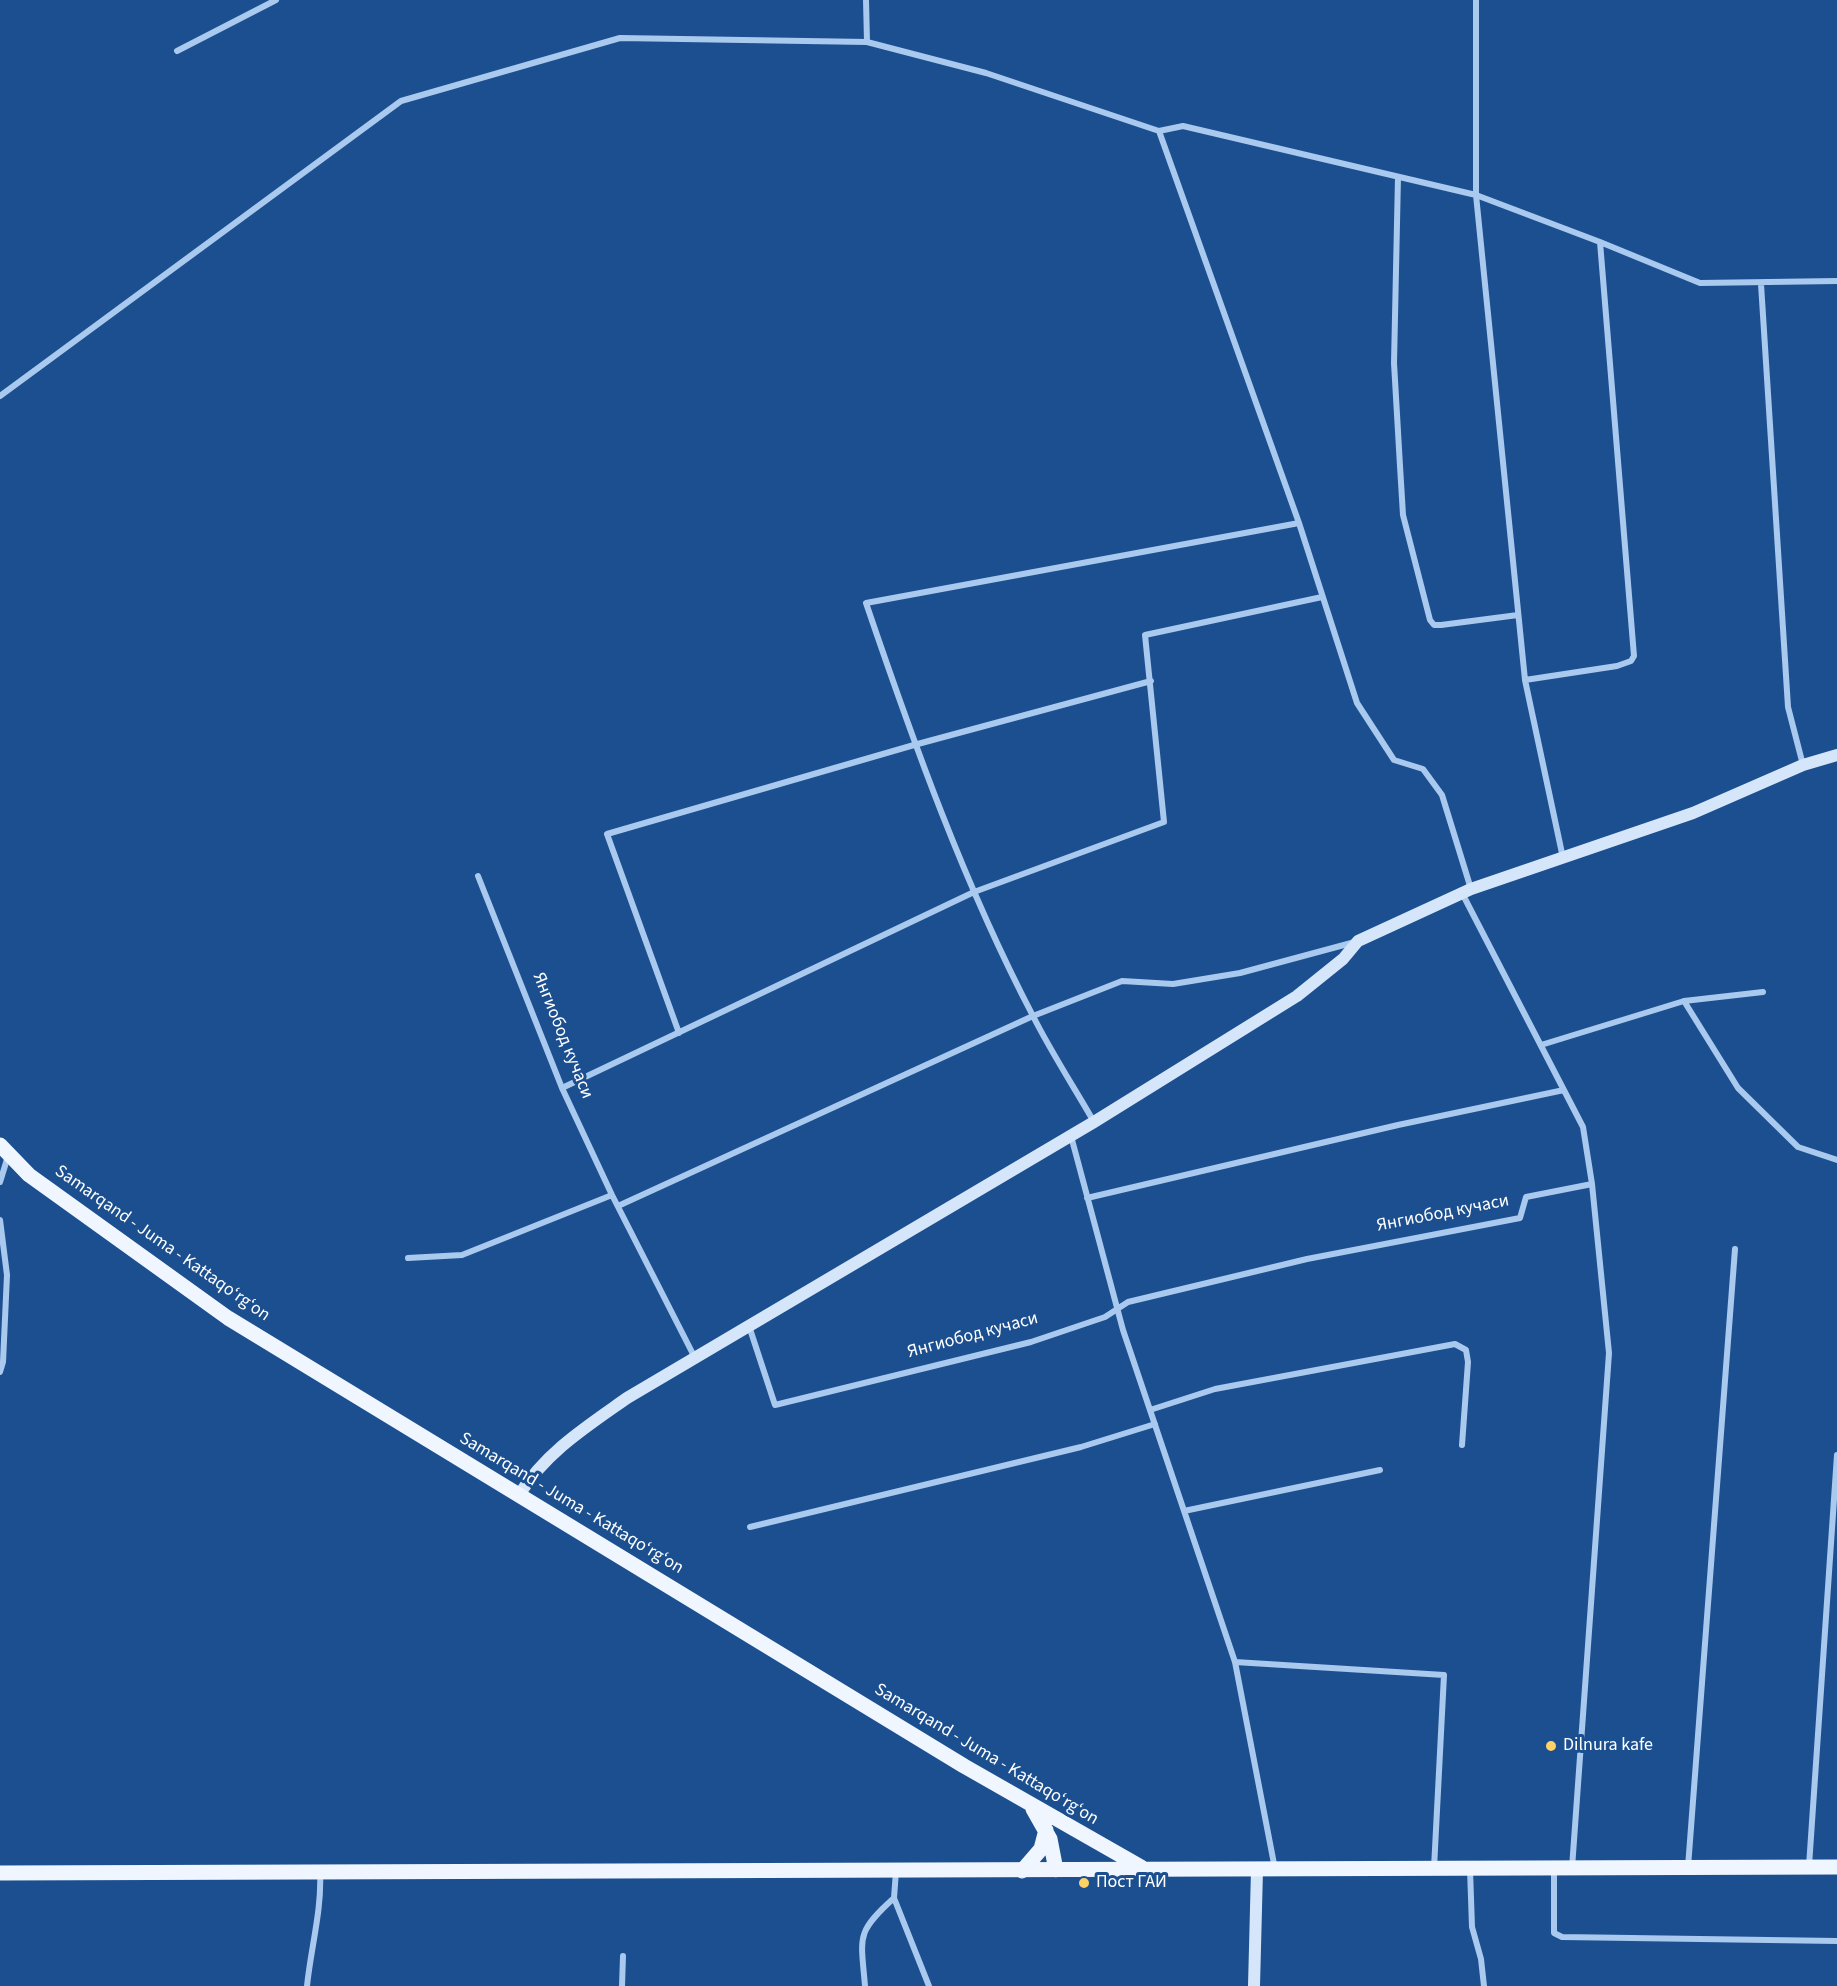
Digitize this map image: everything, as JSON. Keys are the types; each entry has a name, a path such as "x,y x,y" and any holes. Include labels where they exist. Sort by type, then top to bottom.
{"main road":[{"name":"Samarqand - Juma - Kattaqo‘rg‘on","path":"4,1150 29,1175 228,1318 1032,1807 1141,1867"},
{"path":"1032,1807 1046,1830 1053,1849 1056,1870"},
{"path":"1022,1871 1041,1849 1046,1830"},
{"path":"0,1873 1022,1871 1141,1867 1257,1870 1837,1867"}],"street":[{"path":"177,51 276,0"},
{"path":"866,0 867,42"},
{"path":"1476,0 1476,195 1518,615 1525,680 1563,858"},
{"path":"0,396 401,101 620,38 867,42 986,73 1159,131 1183,126 1476,195 1700,283 1761,284 1837,281"},
{"path":"1159,131 1299,523 1358,703 1394,760 1422,769 1442,795 1466,891 1583,1126 1592,1184 1609,1353 1572,1868"},
{"path":"1398,177 1394,363 1403,515 1430,620 1434,625 1442,626 1518,615"},
{"path":"1525,680 1617,666 1631,661 1634,656 1600,242"},
{"path":"1761,284 1788,707 1803,765"},
{"path":"1094,1122 1033,1016 974,892 914,745 866,603 1299,523"},
{"path":"562,1088 974,892 1164,822 1145,635 1322,597"},
{"path":"679,1033 607,834 914,745 1151,681"},
{"path":"618,1206 1033,1016 1122,981 1173,984 1240,973 1358,941 1466,891 1693,813 1803,765 1837,755"},
{"name":"Янгиобод кучаси","path":"478,876 562,1088 612,1195 695,1358"},
{"path":"519,1496 533,1474 564,1442 627,1398 1071,1136 1297,996 1343,959 1358,941"},
{"path":"1541,1045 1683,1001 1763,992"},
{"path":"1683,1001 1738,1088 1798,1147 1837,1160"},
{"path":"1087,1198 1398,1125 1564,1090"},
{"path":"1071,1136 1117,1310 1235,1662 1275,1869"},
{"path":"0,1182 4,1150"},
{"name":"Янгиобод кучаси","path":"749,1326 776,1405 1031,1342 1105,1317 1128,1302 1307,1259 1520,1218 1526,1197 1592,1184"},
{"path":"408,1258 462,1255 612,1195"},
{"path":"0,1220 7,1275 3,1362 0,1372"},
{"path":"1688,1868 1735,1249"},
{"path":"1150,1410 1215,1389 1455,1344 1466,1350 1468,1362 1462,1445"},
{"path":"750,1527 1081,1447 1155,1424"},
{"path":"1809,1867 1837,1455"},
{"path":"1184,1511 1380,1470"},
{"path":"1235,1662 1444,1675 1434,1869"},
{"path":"1554,1868 1554,1933 1562,1937 1837,1941"},
{"path":"1470,1869 1472,1928 1481,1959 1484,1986"},
{"path":"1254,1986 1257,1870"},
{"path":"307,1986 311,1947 322,1899 320,1871"},
{"path":"896,1871 894,1898 929,1986"},
{"path":"865,1986 861,1937 874,1916 894,1898"},
{"path":"622,1986 623,1956"}],"place":[{"name":"Dilnura kafe","path":"1551,1746"},
{"name":"Пост ГАИ","path":"1084,1883"}]}
